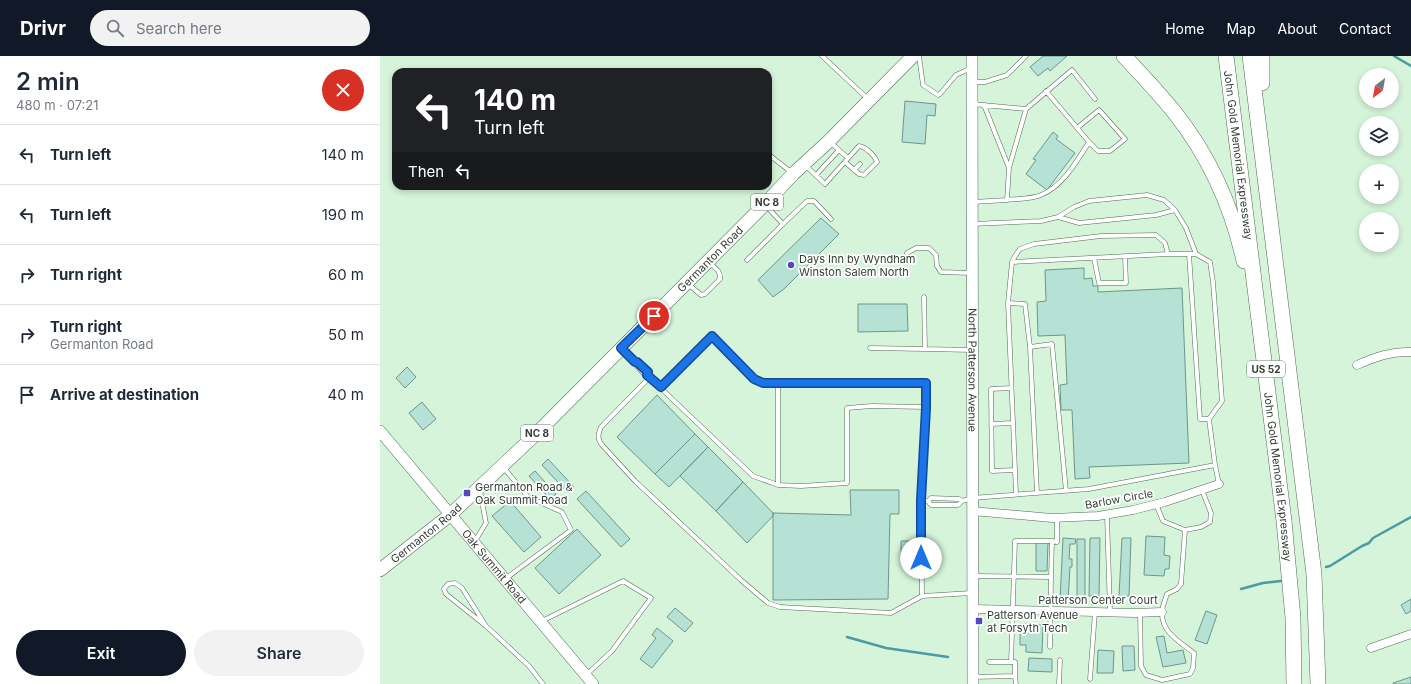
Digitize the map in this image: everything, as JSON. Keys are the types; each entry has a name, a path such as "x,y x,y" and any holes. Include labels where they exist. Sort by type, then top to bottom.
{"highway":[{"path":"1124,56 1155,90 1186,128 1208,164 1218,184 1227,204 1240,245 1250,296 1254,329 1265,359"},
{"name":"John Gold Memorial Expressway","path":"1226,56 1284,521 1293,618 1294,684"},
{"name":"John Gold Memorial Expressway","path":"1250,56 1314,574 1318,684"},
{"path":"1262,56 1265,170"}],"main road":[{"name":"North Patterson Avenue","path":"972,56 972,350 967,500 972,511 973,680"},
{"name":"Germanton Road","path":"380,570 450,515 535,435 793,174 829,141 911,58"},
{"name":"Oak Summit Road","path":"380,431 589,680"}],"street":[{"path":"1358,364 1390,353 1411,352"},
{"name":"Barlow Circle","path":"972,511 1057,518 1107,514 1156,504 1219,484"},
{"name":"Patterson Center Court","path":"972,609 1140,613 1162,612"},
{"path":"1371,648 1411,634"}],"lane":[{"path":"822,56 869,100"},
{"path":"972,82 985,82 1006,75 1026,56"},
{"path":"911,58 923,86 938,95 956,75 972,68"},
{"path":"1007,200 1009,168 1026,109 1072,70 1095,99"},
{"path":"1046,91 1089,142 1098,151 1110,151 1125,139 1099,110 1078,128"},
{"path":"972,104 1026,109"},
{"path":"984,105 1009,168"},
{"path":"804,164 825,184 846,160 859,146 862,146 876,158 876,162 864,176 859,174 854,170 846,160 839,150 829,141"},
{"path":"972,202 1040,196 1056,186 1074,165 1089,142"},
{"path":"816,175 839,150"},
{"path":"867,157 870,153"},
{"path":"772,157 793,174"},
{"path":"854,170 860,164"},
{"path":"972,224 1041,221 1058,217 1074,207 1089,201 1146,195 1164,200 1175,210 1186,228 1196,254"},
{"path":"747,260 807,201 814,201 831,219"},
{"path":"764,205 782,224"},
{"path":"1058,217 1078,223 1156,215 1175,210"},
{"path":"1016,494 1008,303 1012,262 1014,256 1020,249 1028,245 1101,236 1156,235 1165,243 1168,254"},
{"path":"907,253 916,248 929,248 936,255 937,266 941,272 972,273"},
{"path":"1012,262 1168,254 1196,254 1210,262 1213,282 1222,401 1209,419 1219,484"},
{"path":"1189,254 1200,420 1209,419"},
{"path":"1094,258 1099,283 1126,283 1125,256"},
{"path":"686,283 701,295 705,294 720,279 720,272 708,261"},
{"path":"924,297 924,349"},
{"path":"1008,303 1025,304 1030,346 1037,493"},
{"path":"661,387 712,336 754,379 763,383 926,383 921,500 922,596"},
{"path":"1030,346 1052,344 1066,491"},
{"path":"621,348 645,375 649,376 661,387 753,476 778,485 801,486 847,483 847,408 872,406 926,408"},
{"path":"870,348 972,350"},
{"path":"649,376 601,427 598,439 635,481 741,580 768,603 780,607 891,613 922,596 973,593"},
{"path":"778,383 778,485"},
{"path":"1011,388 991,389 992,471 1015,470"},
{"path":"991,424 1013,423"},
{"path":"921,500 928,501 931,498 967,500 1016,494 1090,489 1215,465"},
{"path":"502,466 528,497 562,512 571,530 504,579"},
{"path":"473,543 486,523 479,488"},
{"path":"1156,504 1163,521 1185,530 1201,527 1210,522 1211,513 1202,490"},
{"path":"1107,514 1110,612"},
{"path":"1011,662 1014,610 1013,576 1015,541 1057,542 1057,518"},
{"name":"Patterson Center Court","path":"1162,612 1167,594 1181,584 1185,530"},
{"path":"1050,647 1052,541"},
{"path":"972,576 1052,577"},
{"path":"540,622 623,580 651,598 589,680"},
{"path":"486,626 462,588 455,583 448,584 444,589 446,594 486,626 529,666 542,684"},
{"path":"1090,679 1095,612"},
{"path":"1140,613 1140,666 1146,675 1162,680 1190,674 1193,668 1194,653 1170,634 1164,626 1162,612"},
{"path":"1059,684 1060,660"},
{"path":"989,662 1015,662 1016,684"},
{"path":"973,680 1015,676"}],"building":[{"path":"1043,56 1067,56 1050,71 1048,68 1038,76 1030,67"},
{"path":"905,101 936,104 935,116 927,115 925,144 902,142"},
{"path":"1053,132 1058,136 1056,139 1075,153 1047,190 1026,174 1036,160 1033,159"},
{"name":"Days Inn by Wyndham Winston Salem North","path":"821,218 839,234 785,288 773,297 758,280"},
{"path":"1084,268 1084,279 1092,278 1093,286 1098,286 1098,292 1182,288 1189,463 1089,467 1090,478 1075,479 1072,410 1061,410 1060,385 1067,384 1065,335 1038,336 1037,302 1046,301 1045,270"},
{"path":"858,304 907,304 908,331 858,332"},
{"path":"407,367 416,377 405,388 396,378"},
{"path":"657,395 695,434 655,474 617,437"},
{"path":"422,402 436,419 423,430 409,413"},
{"path":"695,434 708,447 669,487 655,474"},
{"path":"708,447 743,482 716,511 680,476"},
{"path":"548,459 574,487 568,493 542,465"},
{"path":"535,471 556,494 550,499 529,476"},
{"path":"743,482 773,513 773,516 747,543 716,511"},
{"path":"850,490 899,490 899,514 890,514 888,599 773,600 773,513 851,515"},
{"path":"586,491 630,539 621,547 577,499"},
{"path":"510,501 541,537 524,552 492,516"},
{"path":"577,529 601,555 559,594 535,568"},
{"path":"1146,536 1165,537 1164,555 1170,556 1169,569 1165,569 1164,576 1144,575"},
{"path":"1063,538 1076,539 1075,544 1070,544 1069,559 1072,559 1072,567 1070,567 1068,600 1060,600"},
{"path":"1090,538 1100,538 1099,596 1089,596"},
{"path":"1122,538 1131,538 1129,596 1119,596"},
{"path":"1077,539 1085,539 1085,600 1077,600"},
{"path":"901,541 911,541 911,554 901,554"},
{"path":"1036,542 1048,542 1047,571 1036,571"},
{"path":"1411,599 1411,611 1406,614 1401,605"},
{"path":"675,608 693,623 685,632 667,617"},
{"path":"1206,611 1217,615 1207,644 1195,640"},
{"path":"1020,624 1043,625 1042,653 1026,652 1026,645 1020,645"},
{"path":"657,628 673,641 652,668 640,659 656,638 652,635"},
{"path":"1164,636 1167,653 1183,650 1186,663 1163,667 1156,637"},
{"path":"1122,646 1134,646 1135,670 1123,671"},
{"path":"1098,650 1114,651 1113,673 1097,673"},
{"path":"1029,658 1052,659 1052,672 1028,671"},
{"path":"1411,677 1411,684 1393,684 1393,683"}],"waterway":[{"path":"1394,56 1411,66"},
{"path":"1326,567 1411,517"},
{"path":"1241,589 1263,583 1281,581"},
{"path":"847,637 886,648 948,657"}],"place":[{"name":"Days Inn by Wyndham Winston Salem North","path":"791,265"},
{"name":"Germanton Road & Oak Summit Road","path":"467,493"},
{"name":"Patterson Avenue at Forsyth Tech","path":"979,621"}],"route":[{"path":"654,316 621,348 648,372 647,375 661,387 712,336 754,379 763,383 926,383 921,500 921,558"}]}
